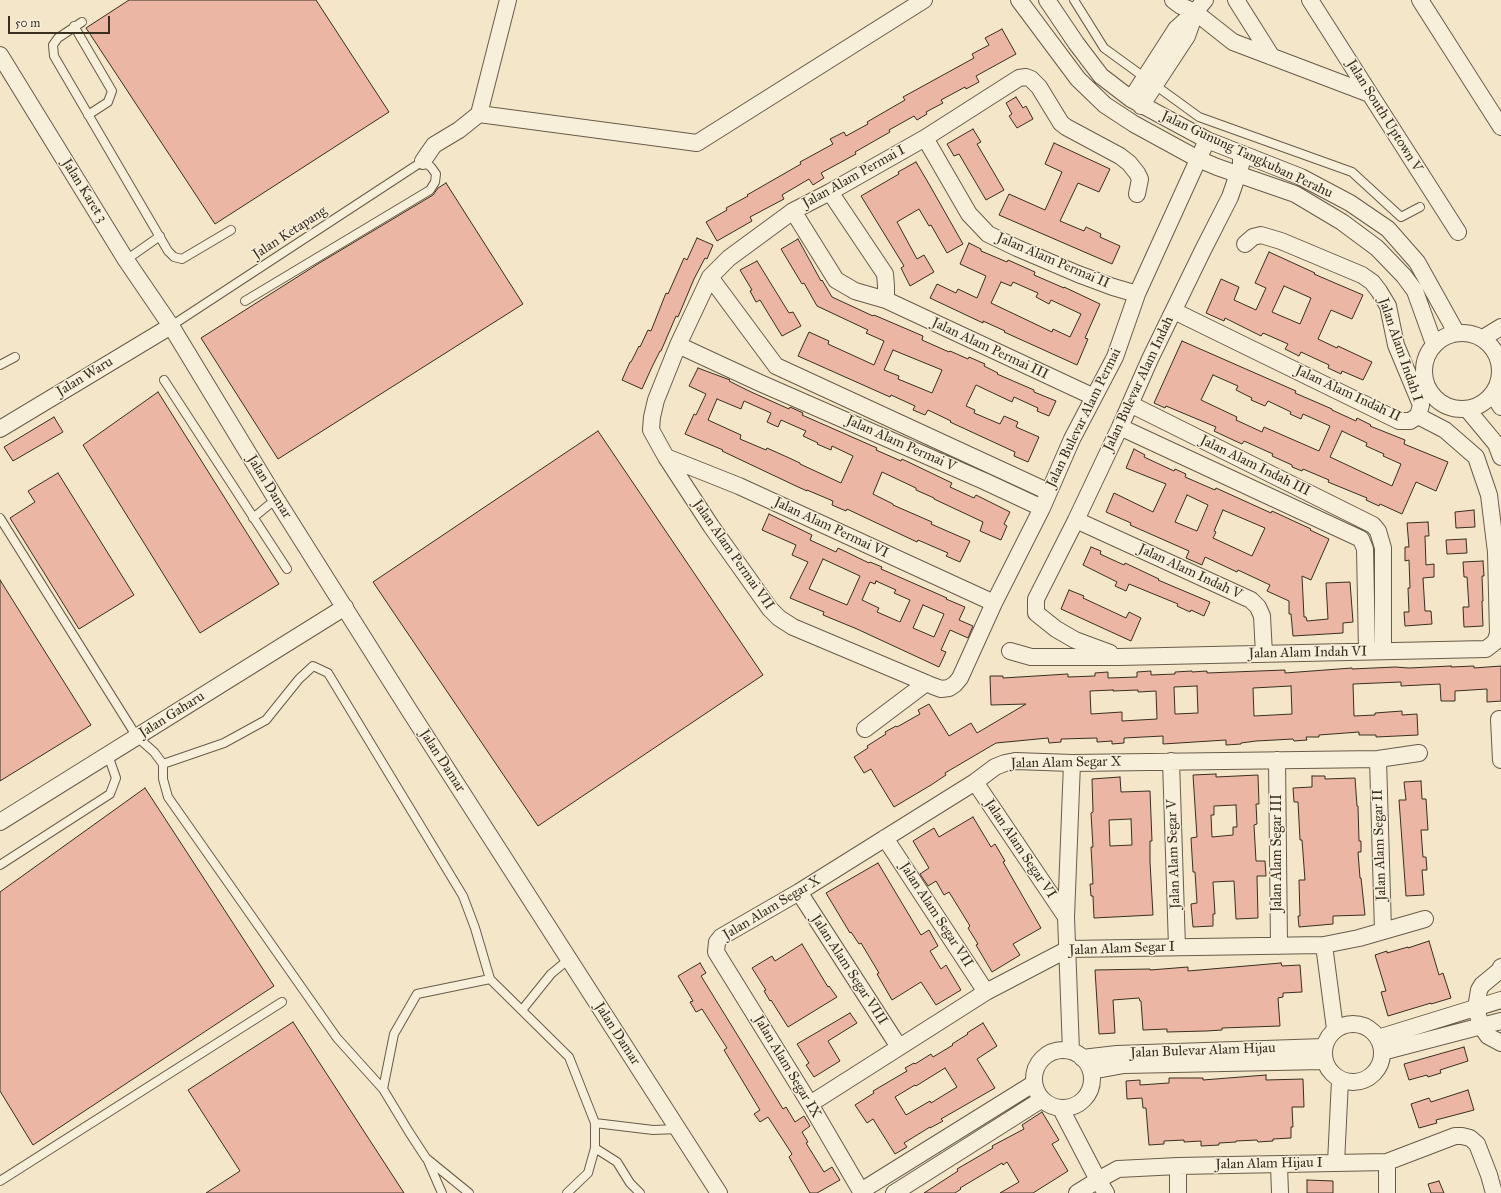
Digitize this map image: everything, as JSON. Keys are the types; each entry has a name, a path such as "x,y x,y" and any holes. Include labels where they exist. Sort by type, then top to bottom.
{"street":[{"path":"423,161 434,145 459,130 480,114 508,0"},
{"path":"480,114 697,143 924,0"},
{"name":"Jalan Gunung Tangkuban Perahu","path":"1019,0 1078,79 1105,105 1134,124 1198,159 1295,194 1342,222 1377,248 1404,276 1415,291 1434,344"},
{"name":"Jalan Gunung Tangkuban Perahu","path":"1047,0 1076,43 1101,76 1136,102 1206,140 1301,177 1350,203 1388,229 1417,262 1456,332"},
{"path":"1173,0 1181,6 1197,4"},
{"path":"1236,0 1272,57"},
{"name":"Jalan South Uptown V","path":"1310,0 1458,232"},
{"path":"1420,0 1501,127"},
{"path":"1136,102 1150,81 1187,36 1197,4"},
{"path":"1197,4 1233,42 1370,94"},
{"name":"Jalan Karet 3","path":"0,55 126,260 171,326"},
{"name":"Jalan Alam Permai I","path":"666,457 651,430 656,400 678,345 710,277 728,258 793,211 830,192 925,138 1020,78 1026,77 1031,79 1038,87 1061,123 1066,127 1120,156 1129,163 1140,179 1137,194"},
{"name":"Jalan Alam Permai II","path":"925,138 970,214 988,234 1078,274 1113,287 1138,294"},
{"name":"Jalan Bulevar Alam Permai","path":"949,688 956,684 960,678 994,603 1042,508 1072,439 1115,357 1138,294 1206,140"},
{"name":"Jalan Bulevar Alam Indah","path":"1036,613 1036,599 1076,520 1203,250 1230,197 1241,165 1241,154"},
{"path":"830,192 885,274 886,300"},
{"name":"Jalan Alam Permai III","path":"793,211 836,280 855,291 886,300 1094,397"},
{"name":"Jalan Alam Indah I","path":"1245,244 1253,237 1261,235 1281,241 1362,275 1372,282 1388,306 1396,345 1421,405 1418,416"},
{"name":"Jalan Alam Permai V","path":"710,277 776,366 1049,492"},
{"name":"Jalan Alam Indah II","path":"1174,311 1399,421 1410,421 1418,416 1445,430 1476,457 1489,495 1496,552 1498,634 1495,642"},
{"name":"Jalan Waru","path":"0,429 171,326"},
{"name":"Jalan Damar","path":"171,326 276,499 719,1193"},
{"path":"1483,338 1501,327"},
{"path":"1456,332 1466,332 1483,338 1494,349 1500,362 1501,374 1498,384 1497,400 1486,401 1467,409 1455,409 1444,405 1434,398 1427,388 1424,377 1424,365 1427,354 1440,338 1456,332"},
{"name":"Jalan Alam Permai V","path":"678,345 1042,508"},
{"path":"760,383 776,366"},
{"name":"Jalan Alam Indah III","path":"1130,404 1367,520 1378,531"},
{"path":"1467,409 1496,444 1501,457"},
{"name":"Jalan Alam Indah III","path":"1120,427 1361,539"},
{"name":"Jalan Alam Permai VI","path":"666,457 739,486 994,603"},
{"name":"Jalan Alam Permai VII","path":"666,457 711,526 770,609 779,618 792,626 926,683 941,689 949,688"},
{"name":"Jalan Alam Indah V","path":"1076,520 1251,600 1258,607 1262,616 1264,654"},
{"path":"1366,651 1365,549 1361,539 1378,531 1383,548 1383,651"},
{"name":"Jalan Gaharu","path":"0,822 345,607"},
{"name":"Jalan Alam Indah VI","path":"1036,613 1056,629 1075,640 1119,657"},
{"name":"Jalan Alam Indah VI","path":"1010,651 1031,657 1119,657 1486,649 1495,642"},
{"path":"865,729 926,683"},
{"path":"1499,719 1501,760"},
{"name":"Jalan Alam Segar X","path":"717,942 721,937 798,892 975,782 995,767 1015,761 1072,763 1378,759 1419,754"},
{"name":"Jalan Alam Segar II","path":"1378,759 1383,931"},
{"name":"Jalan Alam Segar III","path":"1277,760 1279,946"},
{"name":"Jalan Alam Segar V","path":"1171,761 1177,947"},
{"name":"Jalan Alam Segar VI","path":"1072,763 1066,917 1068,948 1081,1060"},
{"name":"Jalan Alam Segar VI","path":"975,782 1066,917"},
{"name":"Jalan Alam Segar VII","path":"885,838 986,992"},
{"name":"Jalan Alam Segar VIII","path":"798,892 899,1047"},
{"name":"Jalan Alam Segar I","path":"810,1104 986,992 1068,948 1324,945 1360,938 1425,919"},
{"name":"Jalan Alam Segar IX","path":"717,942 716,952 810,1104 861,1192"},
{"path":"1324,945 1335,1029"},
{"path":"1501,967 1499,971 1482,985 1479,990 1476,1008 1481,1026 1488,1036 1501,1043"},
{"path":"1380,1045 1476,1008 1501,1000"},
{"path":"1380,1045 1501,1021"},
{"path":"1346,1024 1358,1024 1370,1029 1380,1045 1379,1067 1369,1078 1355,1083 1340,1080 1330,1072 1324,1054 1328,1037 1335,1029 1346,1024"},
{"path":"1059,1050 1081,1060 1092,1082 1089,1093 1082,1102 1072,1108 1060,1109 1041,1100 1036,1093 1033,1084 1034,1072 1039,1062 1048,1054 1059,1050"},
{"name":"Jalan Bulevar Alam Hijau","path":"1081,1060 1124,1065 1324,1054"},
{"path":"1336,1163 1340,1080"},
{"path":"861,1192 1033,1084"},
{"path":"894,1193 1041,1100"},
{"path":"1060,1109 1106,1193"},
{"name":"Jalan Alam Hijau I","path":"1077,1193 1118,1169 1178,1166 1387,1162 1455,1136 1470,1138 1477,1144 1494,1193"},
{"path":"1387,1162 1387,1193"},
{"path":"1279,1165 1280,1193"},
{"path":"1178,1166 1178,1193"}],"lane":[{"path":"1074,0 1104,48 1199,117 1352,172 1401,217 1420,207"},
{"path":"88,114 108,102 112,91 78,24 58,38 53,45 54,56 168,251 174,257 182,259 232,230"},
{"path":"246,301 430,190 435,182 436,174 431,167 423,161"},
{"name":"Jalan Ketapang","path":"171,326 423,161"},
{"path":"126,260 160,236"},
{"path":"0,365 15,357"},
{"path":"164,380 287,569"},
{"path":"253,518 276,499"},
{"path":"0,518 137,737 154,752 163,764 163,778 168,797 337,1038 383,1089 426,1158 442,1193"},
{"path":"163,764 224,743 266,720 299,679 313,666 328,673 463,896 475,928 490,979 569,1056 595,1123 596,1148 588,1173 567,1193"},
{"path":"0,865 110,794 116,778 108,755"},
{"path":"522,1010 551,974 569,959"},
{"path":"383,1089 394,1034 417,994 490,979"},
{"path":"0,1181 282,1002"},
{"path":"595,1123 653,1130 678,1128"},
{"path":"596,1148 617,1162 630,1183 640,1193"},
{"path":"426,1158 469,1193"}],"building":[{"path":"129,0 316,0 389,112 215,224 86,28"},
{"path":"1002,29 1016,54 976,76 979,82 966,89 965,87 941,100 943,103 926,112 927,114 917,120 914,116 889,130 890,132 855,152 856,154 821,173 824,178 813,185 809,179 782,195 784,199 750,217 752,221 717,241 706,222 727,210 726,208 748,196 747,195 801,164 800,162 833,144 830,139 844,132 846,136 868,124 867,122 905,100 903,97 974,58 972,54 989,45 985,38"},
{"path":"1016,97 1023,108 1026,106 1033,119 1017,128 1009,116 1012,114 1006,103"},
{"path":"973,129 981,142 977,144 1004,190 986,200 959,154 954,156 947,144"},
{"path":"1054,143 1110,169 1099,192 1078,183 1060,221 1084,231 1086,227 1101,234 1100,237 1120,246 1112,264 999,215 1009,194 1045,210 1062,172 1045,164"},
{"path":"916,162 963,244 947,253 931,225 929,226 919,209 897,222 917,259 924,255 934,272 910,286 901,268 904,266 861,196 899,174 898,172"},
{"path":"446,183 523,304 278,459 201,338 321,262 433,195 438,188"},
{"path":"697,238 713,245 707,259 705,258 694,279 678,317 676,316 642,389 622,380 630,362 639,346 640,347 648,330 651,331 666,293 668,294 684,258 687,260"},
{"path":"798,239 821,281 822,280 832,297 873,316 874,315 923,336 922,340 949,352 950,351 968,359 969,357 985,364 984,366 998,373 997,374 1056,401 1049,416 1037,411 1038,408 1014,397 1012,402 976,385 966,406 975,410 974,413 1000,424 1004,416 1018,422 1016,427 1039,437 1028,462 1014,456 1015,452 950,422 951,421 928,410 925,415 913,410 915,406 891,395 890,397 798,356 809,332 829,341 828,344 874,365 884,341 866,333 868,330 817,306 804,283 802,284 781,249","holes":["893,350 942,370 932,393 898,379 899,376 884,370"]},
{"path":"969,243 981,249 981,251 1007,262 1008,260 1035,272 1034,275 1100,304 1085,338 1088,339 1077,365 930,298 937,284 956,293 958,289 977,298 986,276 960,264","holes":["1001,282 1011,286 1013,282 1038,293 1036,297 1049,304 1051,300 1081,314 1070,337 1053,329 1052,332 991,303"]},
{"path":"1269,252 1315,273 1314,274 1363,295 1352,319 1331,310 1318,339 1337,348 1338,346 1372,362 1363,380 1342,371 1341,374 1328,368 1329,365 1301,352 1299,356 1285,349 1288,344 1263,333 1261,336 1225,318 1224,321 1206,313 1221,279 1239,287 1234,300 1256,310 1266,288 1255,283","holes":["1284,286 1311,298 1300,324 1272,312"]},
{"path":"757,261 789,313 793,312 801,326 782,336 760,300 756,302 750,291 752,290 740,270"},
{"path":"1182,341 1296,391 1295,393 1356,421 1357,418 1371,425 1370,426 1405,440 1404,444 1448,462 1436,491 1416,482 1402,514 1380,504 1379,506 1366,500 1367,498 1328,482 1329,480 1303,469 1302,471 1292,467 1292,465 1272,456 1273,454 1244,441 1242,444 1231,439 1214,431 1216,427 1166,406 1165,408 1154,403","holes":["1213,375 1238,386 1236,390 1252,398 1251,400 1265,406 1268,401 1291,412 1290,414 1301,419 1303,414 1330,426 1319,451 1264,427 1262,432 1236,420 1237,417 1201,400","1342,431 1367,443 1366,446 1384,454 1383,456 1401,464 1392,486 1330,457"]},
{"path":"698,368 730,380 729,381 749,391 789,409 790,407 803,413 802,415 877,448 876,450 901,461 902,459 952,483 950,487 974,498 976,495 1010,512 1004,524 1007,526 1001,540 980,531 983,522 882,472 873,494 893,505 932,522 931,524 970,541 960,562 946,556 948,553 918,540 917,542 847,509 846,511 832,505 833,501 807,491 722,451 723,450 685,434 694,414 696,415 706,394 689,386","holes":["717,399 741,409 744,401 771,413 767,422 778,427 781,420 806,431 803,436 818,443 817,444 831,450 832,446 853,456 841,483 767,448 766,450 740,439 741,435 708,420"]},
{"path":"158,392 279,584 200,633 83,445"},
{"path":"54,417 63,432 13,461 4,447"},
{"path":"598,431 763,675 538,826 373,582"},
{"path":"1134,449 1145,455 1144,457 1174,471 1175,469 1186,474 1185,477 1215,490 1216,488 1271,513 1272,511 1329,539 1311,580 1302,576 1304,617 1306,617 1307,621 1328,619 1326,583 1350,582 1353,622 1343,623 1343,633 1293,636 1291,614 1289,614 1289,601 1267,591 1270,585 1205,557 1202,565 1186,558 1189,551 1130,525 1131,523 1106,512 1114,493 1153,512 1166,484 1126,468","holes":["1187,495 1208,505 1197,531 1175,522","1223,510 1265,528 1252,556 1213,538 1216,532 1214,531"]},
{"path":"58,473 134,595 79,629 10,518 35,502 28,491"},
{"path":"1474,510 1475,527 1456,528 1455,512"},
{"path":"769,514 812,535 810,540 836,552 838,548 869,563 870,562 882,567 881,569 965,607 959,620 973,626 968,638 950,630 941,650 946,652 939,667 823,615 824,612 790,598 808,562 792,555 796,545 762,530","holes":["823,559 860,576 847,605 809,589","876,581 896,590 894,593 910,600 900,622 877,612 879,608 862,600 870,582 875,584","923,605 944,614 934,637 913,628"]},
{"path":"1428,522 1429,536 1425,536 1426,565 1434,564 1434,577 1423,578 1425,611 1431,611 1432,624 1405,626 1404,612 1409,612 1408,588 1410,588 1409,560 1405,561 1405,547 1409,547 1407,523"},
{"path":"1466,539 1467,553 1447,554 1446,540"},
{"path":"1091,547 1101,551 1100,554 1124,565 1125,563 1159,579 1158,580 1210,602 1204,616 1191,610 1190,612 1177,606 1178,604 1129,584 1126,591 1115,586 1117,582 1083,565"},
{"path":"1483,561 1483,626 1464,627 1463,607 1469,607 1467,577 1464,577 1463,562"},
{"path":"0,580 91,725 0,781"},
{"path":"1069,590 1084,596 1083,598 1126,618 1129,612 1141,618 1131,641 1061,609"},
{"path":"1474,666 1474,668 1501,666 1501,701 1487,702 1487,689 1455,691 1455,701 1441,701 1440,684 1401,686 1401,682 1353,684 1354,716 1402,711 1402,715 1417,714 1418,735 1376,737 1376,735 1359,735 1359,732 1319,735 1319,737 1306,737 1307,740 1294,741 1293,739 1256,741 1226,745 1226,740 1163,744 1163,736 1124,738 1124,743 1112,744 1112,741 1097,742 1097,738 1061,739 1061,742 1049,743 1048,738 996,743 945,773 946,775 931,785 894,807 871,769 864,773 854,757 868,748 867,746 886,734 885,732 920,714 918,710 929,704 949,736 971,723 977,733 1026,704 991,705 990,676 1003,676 1003,678 1068,674 1068,677 1095,676 1095,673 1108,672 1108,678 1137,677 1137,672 1151,671 1151,675 1175,674 1175,672 1192,671 1207,671 1207,673 1285,670 1285,673 1352,668","holes":["1197,686 1198,713 1175,714 1174,687","1291,686 1292,714 1254,716 1253,688","1090,691 1156,691 1157,719 1122,721 1122,712 1091,714"]},
{"path":"1216,774 1216,777 1258,775 1259,804 1256,804 1257,824 1254,825 1256,861 1265,861 1266,876 1257,876 1258,918 1236,919 1234,881 1213,882 1215,914 1213,914 1213,926 1193,927 1191,904 1197,903 1191,838 1197,837 1193,775","holes":["1236,805 1237,827 1233,827 1233,835 1212,837 1211,815 1214,815 1214,806"]},
{"path":"1312,776 1325,776 1325,779 1355,778 1358,806 1359,841 1361,841 1361,852 1358,852 1365,915 1333,916 1333,924 1299,927 1299,880 1305,880 1302,840 1300,840 1298,802 1294,802 1293,788 1312,787"},
{"path":"1120,777 1121,792 1150,791 1152,841 1150,841 1150,862 1153,915 1094,918 1093,896 1091,896 1090,884 1093,884 1091,847 1093,847 1091,813 1093,812 1092,779","holes":["1131,819 1132,845 1110,846 1109,820"]},
{"path":"1421,781 1422,799 1426,799 1428,830 1421,830 1423,857 1426,857 1427,870 1422,870 1424,895 1406,896 1399,800 1406,800 1404,782"},
{"path":"145,788 274,986 33,1145 0,1091 0,892"},
{"path":"973,817 991,847 995,844 1005,861 1003,862 1041,928 1013,944 1020,955 992,972 976,945 978,944 968,928 970,926 949,892 944,895 936,881 928,886 920,874 929,868 913,841 934,828 939,837"},
{"path":"878,863 921,935 929,930 938,946 930,951 941,969 946,965 961,990 936,1005 921,982 892,1000 877,974 879,973 861,943 859,944 851,932 850,933 826,893"},
{"path":"1429,941 1439,975 1443,973 1451,998 1388,1016 1381,992 1386,991 1375,955 1387,951 1387,953 1408,948"},
{"path":"802,944 828,987 829,986 837,997 788,1027 771,1000 770,1001 764,991 766,990 752,968 772,956 775,961"},
{"path":"700,963 706,973 701,976 783,1109 786,1107 795,1122 804,1116 810,1126 802,1132 808,1142 806,1143 824,1172 832,1167 840,1180 817,1193 810,1193 789,1157 792,1154 768,1117 760,1122 754,1114 760,1110 724,1050 727,1048 702,1009 696,1012 690,1002 693,1001 678,976"},
{"path":"1281,963 1282,966 1300,965 1302,992 1283,993 1283,997 1278,998 1280,1026 1222,1028 1222,1030 1206,1031 1167,1032 1167,1029 1143,1030 1141,1001 1139,998 1113,1000 1115,1033 1099,1034 1095,970 1150,970 1188,967 1188,971"},
{"path":"850,1013 857,1023 828,1041 840,1061 814,1077 806,1065 809,1063 797,1044"},
{"path":"293,1022 404,1193 206,1193 240,1171 188,1090"},
{"path":"983,1023 997,1046 977,1059 995,1088 941,1119 943,1121 904,1143 907,1147 895,1154 873,1119 867,1123 855,1105 874,1093 873,1091 907,1071 905,1068 914,1063 915,1064 931,1054 933,1057 953,1045 952,1044 968,1034 967,1033","holes":["945,1068 957,1087 931,1103 930,1101 906,1115 895,1097"]},
{"path":"1464,1047 1468,1061 1440,1070 1441,1073 1409,1080 1404,1064"},
{"path":"1266,1075 1266,1080 1303,1079 1304,1107 1292,1107 1293,1127 1291,1127 1291,1138 1258,1142 1257,1140 1236,1141 1219,1143 1219,1145 1201,1146 1201,1141 1184,1142 1184,1140 1164,1141 1164,1144 1149,1145 1146,1108 1143,1108 1142,1098 1127,1099 1126,1081 1140,1080 1140,1085 1169,1083 1169,1078 1203,1078 1203,1080"},
{"path":"1468,1090 1474,1110 1436,1120 1437,1123 1419,1128 1411,1104 1429,1098 1431,1102"},
{"path":"1042,1112 1059,1140 1052,1144 1068,1171 1033,1193 1000,1193 1019,1182 1007,1162 1003,1165 1002,1163 960,1188 961,1189 955,1193 924,1193 958,1171 957,1169 993,1148 992,1146 1024,1129 1022,1125"},
{"path":"1307,1180 1333,1181 1333,1193 1307,1193"},
{"path":"1439,1181 1444,1193 1431,1193 1428,1184"}]}
